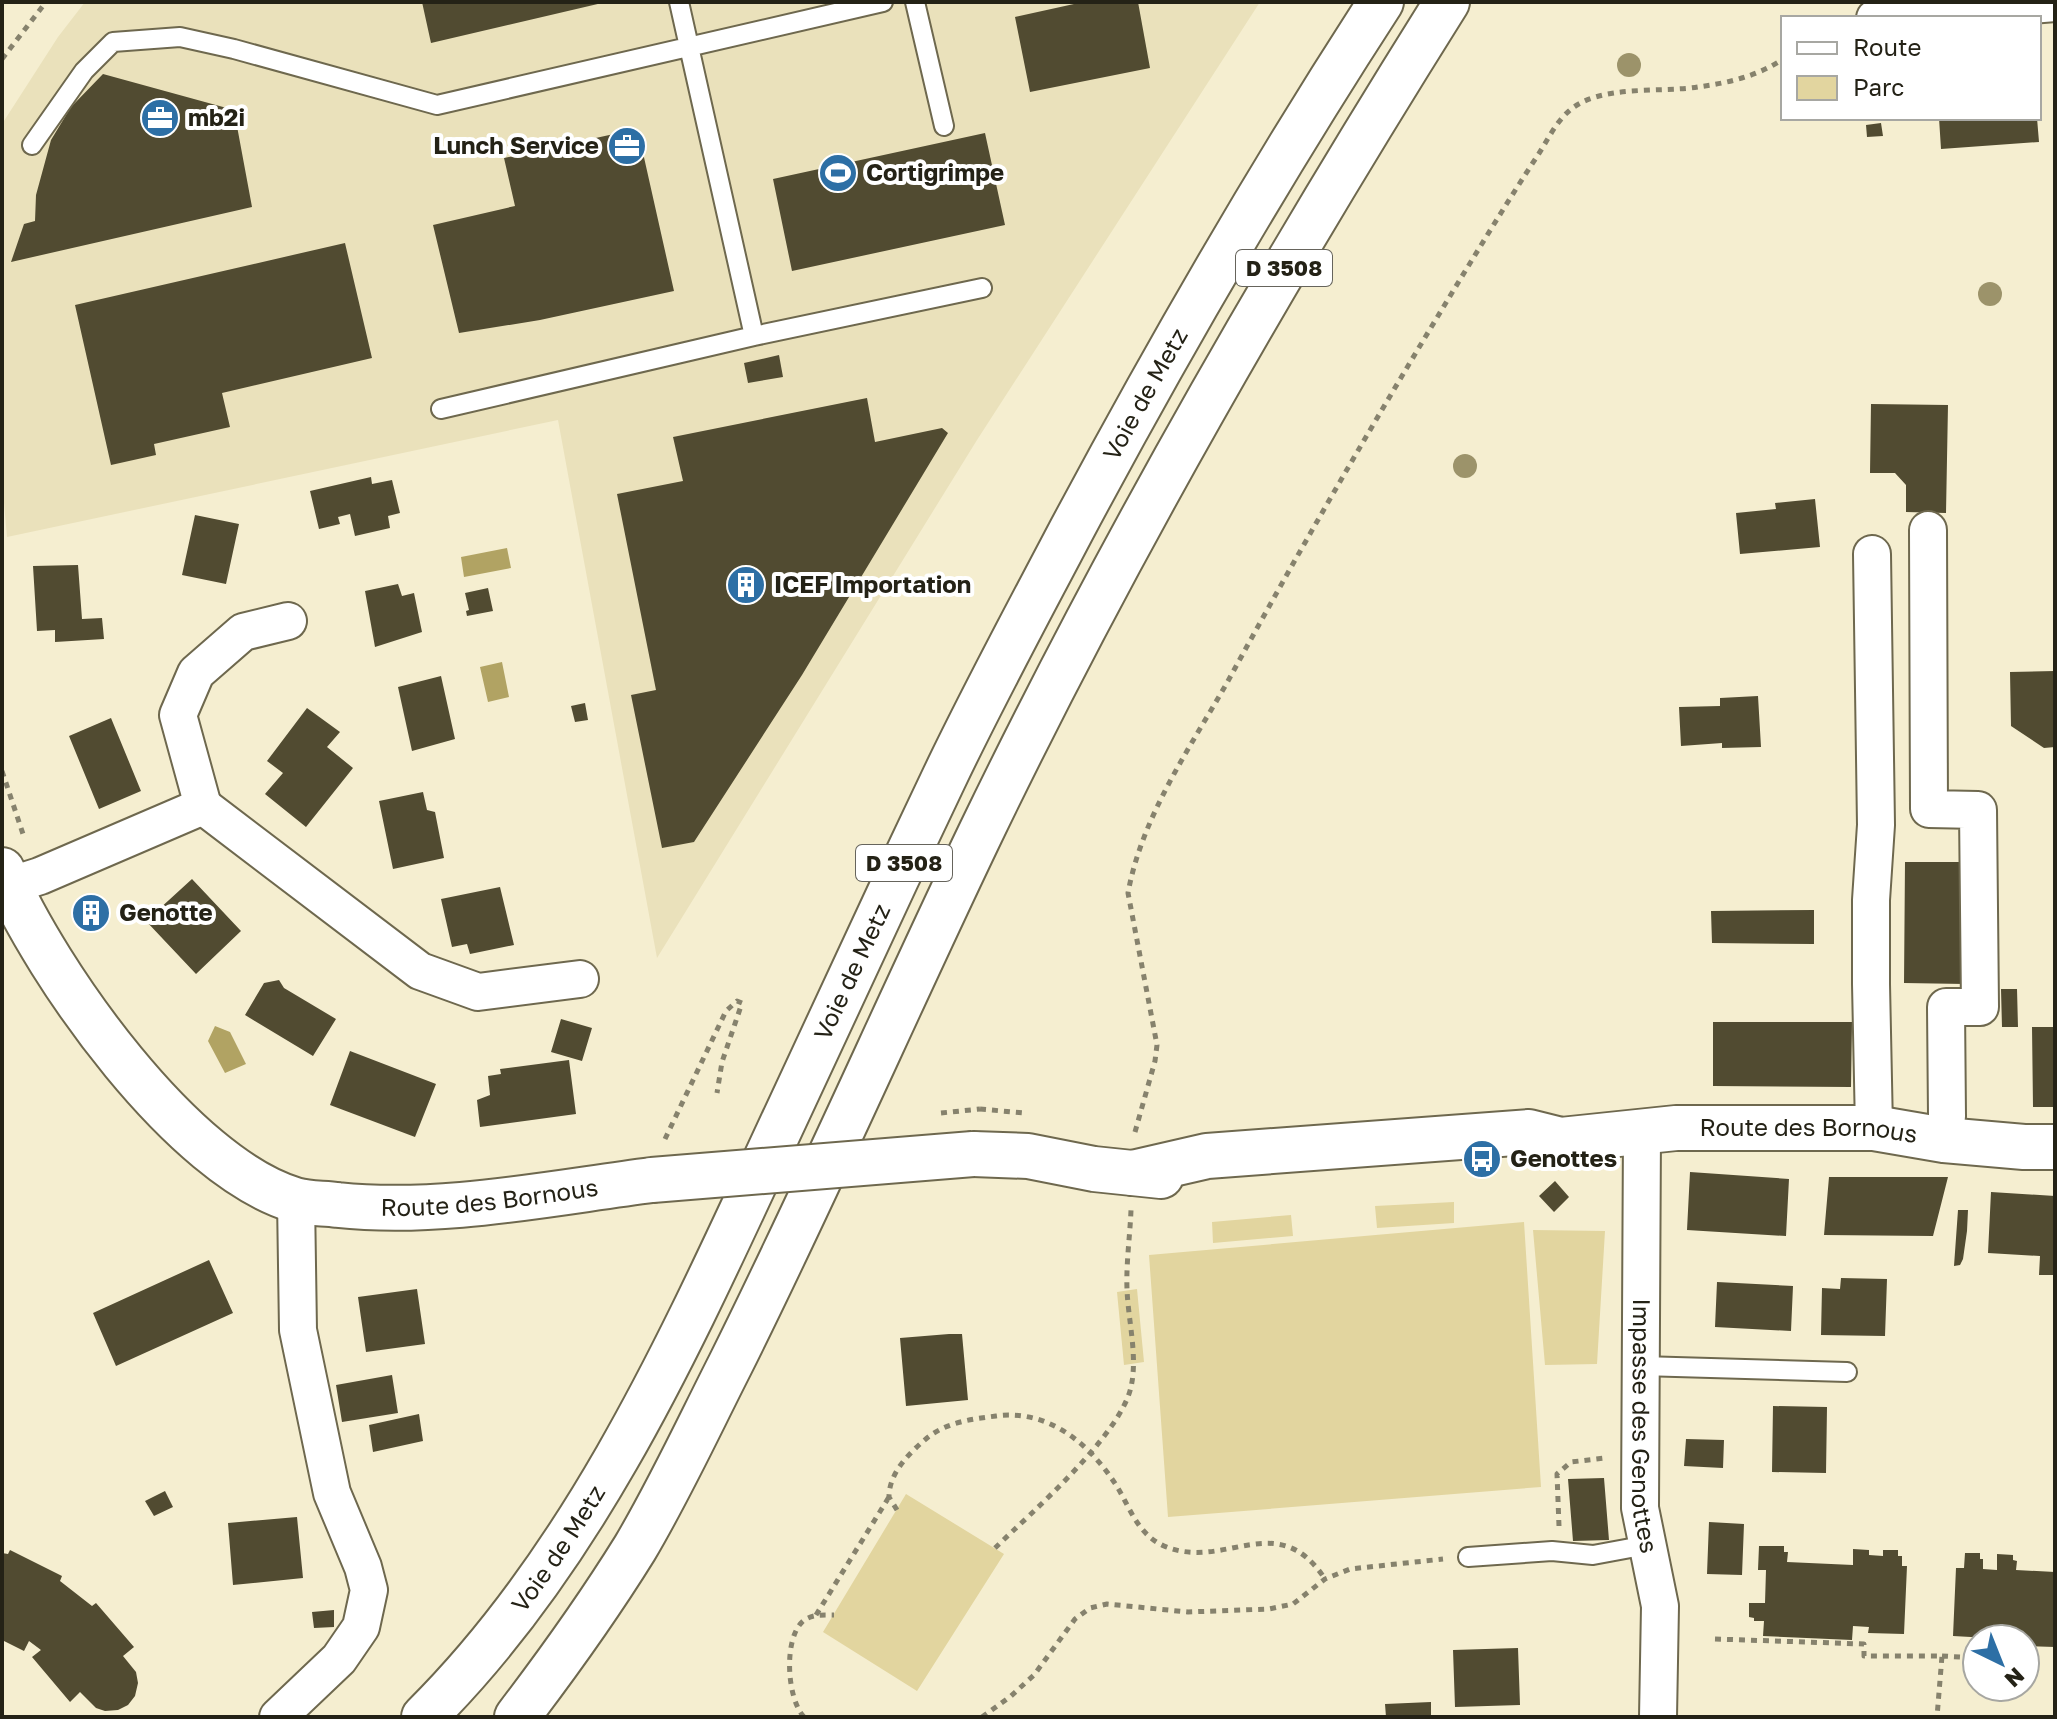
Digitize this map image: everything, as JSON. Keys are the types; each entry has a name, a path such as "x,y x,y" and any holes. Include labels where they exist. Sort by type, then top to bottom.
{"main road":[{"name":"Voie de Metz","path":"424,1717 511,1619 608,1473 703,1293 948,770 1040,589 1181,332 1323,92 1381,2"},
{"name":"D 3508","path":"517,1717 598,1606 673,1479 767,1292 1033,728 1210,395 1360,141 1447,2"},
{"path":"1360,141 1461,2"},
{"name":"Route des Bornous","path":"13,880 55,967 96,1029 143,1086 210,1150 240,1172 296,1200 366,1208 430,1207 663,1153 1028,1156 1132,1187 1222,1155 1529,1132 1561,1140 1676,1128 1874,1128 1944,1140 2055,1147"}],"street":[{"path":"1899,16 2055,3"},
{"path":"1928,530 1929,809 1978,810 1980,1007 1946,1007 1947,1116 1944,1140"},
{"path":"1872,554 1876,825 1871,900 1874,1128"},
{"path":"288,621 243,632 196,673 178,715 203,806 420,971 478,992 580,979"},
{"path":"13,880 203,806"},
{"name":"Impasse des Genottes","path":"1642,1132 1640,1508 1660,1606 1658,1717"},
{"path":"278,1717 339,1659 361,1627 369,1590 363,1567 332,1493 298,1330 296,1200"}],"lane":[{"path":"679,2 754,336"},
{"path":"32,145 84,71 113,42 180,37 437,105 883,2"},
{"path":"915,2 944,126"},
{"path":"441,409 754,336 982,288"},
{"path":"1641,1366 1847,1372"},
{"path":"1468,1557 1560,1553 1593,1555 1647,1545"}],"path":[{"path":"2,59 46,2"},
{"path":"995,1548 1107,1435 1131,1387 1133,1363 1127,1288 1135,1133 1157,1045 1128,893 1132,871 1148,827 1169,787 1346,472 1499,215 1569,111 1590,98 1698,87 1754,75 1781,60"},
{"path":"2,771 13,880"},
{"path":"663,1153 726,1011 737,1001 742,1003 722,1062 717,1093"},
{"path":"816,1615 889,1497 892,1476 911,1453 929,1437 951,1425 1002,1415 1033,1417 1056,1425 1078,1440 1116,1485 1136,1523 1162,1545 1184,1552 1207,1552 1270,1542 1286,1544 1309,1559 1325,1579"},
{"path":"1560,1553 1557,1474 1571,1462 1610,1457"},
{"path":"889,1497 897,1510"},
{"path":"982,1717 1034,1675 1075,1619 1090,1608 1107,1604 1188,1612 1269,1609 1293,1604 1325,1579 1350,1569 1468,1557"},
{"path":"804,1717 792,1693 792,1650 796,1632 803,1621 816,1615 834,1615"},
{"path":"1715,1639 1864,1644 1864,1656 1961,1657"},
{"path":"1937,1717 1942,1656"}],"shaded area":[{"path":"85,2 1260,2 977,440 657,958 558,420 7,537 2,480 2,124 58,37"},
{"path":"507,548 511,568 464,577 461,557"},
{"path":"502,662 509,697 488,702 480,667"},
{"path":"215,1026 230,1032 246,1064 225,1073 208,1041"}],"green space":[{"path":"1454,1202 1454,1223 1377,1228 1375,1206"},
{"path":"1291,1215 1293,1236 1213,1243 1212,1222"},
{"path":"1524,1222 1541,1487 1168,1517 1149,1255"},
{"path":"1533,1230 1605,1231 1597,1364 1545,1365"},
{"path":"1137,1289 1144,1362 1124,1365 1117,1292"},
{"path":"906,1494 1004,1554 917,1691 823,1632"}],"building":[{"path":"422,2 601,2 602,3 431,43"},
{"path":"1083,2 1138,2 1150,68 1030,92 1015,17"},
{"path":"103,74 234,110 252,207 11,262 24,224 35,221 36,195 51,140 71,107"},
{"path":"1939,120 2037,120 2039,142 1941,149"},
{"path":"1881,123 1883,136 1867,137 1866,125"},
{"path":"623,132 641,144 674,291 540,320 459,333 433,225 515,206 504,158"},
{"path":"985,133 1005,225 792,271 773,179"},
{"path":"345,243 372,358 222,393 230,427 154,444 156,455 111,465 75,305"},
{"path":"779,355 783,377 748,383 744,363"},
{"name":"ICEF Importation","path":"867,398 875,442 942,428 948,433 802,675 694,842 662,848 631,695 656,690 617,494 683,481 673,437"},
{"path":"1871,404 1948,405 1946,513 1906,512 1906,485 1895,473 1870,473"},
{"path":"371,477 372,484 392,480 400,513 388,516 390,528 355,536 350,514 338,517 340,524 319,529 310,491"},
{"path":"1815,499 1820,547 1740,554 1736,513 1776,509 1775,503"},
{"path":"195,515 239,524 226,584 182,575"},
{"path":"78,565 82,619 102,618 104,639 55,642 55,630 37,631 33,566"},
{"path":"398,584 402,596 414,593 422,632 375,647 365,591"},
{"path":"488,588 493,611 467,616 466,611 469,610 465,593"},
{"path":"2055,671 2055,747 2044,748 2011,726 2010,672"},
{"path":"441,676 455,739 412,751 398,687"},
{"path":"1758,696 1761,747 1722,748 1722,743 1681,746 1679,707 1720,706 1720,698"},
{"path":"585,703 588,720 575,722 571,706"},
{"path":"307,708 340,732 327,747 353,768 306,827 265,794 283,773 267,761"},
{"path":"111,718 141,791 99,809 69,736"},
{"path":"423,792 427,810 435,812 444,858 393,869 379,801"},
{"path":"1905,862 1966,862 1965,984 1904,983"},
{"path":"192,879 241,931 196,974 146,921"},
{"path":"500,887 514,945 470,954 467,944 452,947 441,899"},
{"name":"Genotte","path":"92,898 103,921 90,927 79,904"},
{"path":"1814,910 1814,944 1712,943 1711,911"},
{"path":"279,980 284,988 336,1019 313,1056 245,1015 264,983"},
{"path":"2001,989 2017,989 2018,1027 2002,1027"},
{"path":"561,1019 592,1028 582,1061 551,1052"},
{"path":"1713,1022 1852,1022 1851,1087 1713,1086"},
{"path":"2032,1027 2055,1027 2055,1107 2033,1107"},
{"path":"350,1051 436,1084 415,1137 330,1105"},
{"path":"569,1060 576,1114 480,1127 477,1100 490,1095 488,1076 501,1074 500,1069"},
{"path":"1690,1172 1789,1179 1786,1236 1687,1230"},
{"path":"1829,1177 1948,1177 1933,1236 1824,1235"},
{"path":"1555,1181 1569,1197 1554,1212 1539,1196"},
{"path":"1991,1192 2055,1196 2055,1275 2039,1275 2040,1256 1988,1253"},
{"path":"1958,1210 1968,1210 1967,1231 1963,1259 1960,1265 1954,1266"},
{"path":"209,1260 233,1313 116,1366 93,1313"},
{"path":"1841,1278 1887,1279 1885,1336 1821,1335 1822,1288 1840,1289"},
{"path":"1717,1282 1793,1286 1791,1331 1715,1327"},
{"path":"417,1289 425,1344 366,1352 358,1297"},
{"path":"962,1334 968,1400 906,1406 900,1338"},
{"path":"392,1375 398,1413 342,1422 336,1385"},
{"path":"1773,1406 1827,1407 1826,1473 1772,1472"},
{"path":"419,1414 423,1441 373,1452 369,1425"},
{"path":"1686,1439 1724,1440 1723,1468 1684,1466"},
{"path":"1604,1478 1609,1540 1573,1541 1568,1479"},
{"path":"165,1491 173,1507 154,1516 145,1501"},
{"path":"297,1517 303,1578 233,1585 228,1523"},
{"path":"1709,1522 1744,1524 1742,1575 1707,1574"},
{"path":"1759,1546 1784,1546 1784,1552 1788,1552 1787,1562 1853,1565 1853,1549 1869,1550 1869,1555 1883,1556 1883,1550 1898,1550 1898,1556 1902,1556 1902,1566 1907,1566 1904,1634 1868,1633 1869,1627 1853,1626 1852,1640 1763,1636 1764,1621 1754,1621 1749,1617 1749,1603 1765,1603 1766,1570 1758,1570"},
{"path":"10,1550 62,1576 60,1581 92,1606 96,1603 134,1647 123,1656 136,1672 138,1683 135,1696 128,1705 105,1711 96,1708 80,1692 70,1702 32,1657 41,1650 29,1641 24,1651 2,1640 2,1553 8,1554"},
{"path":"1965,1553 1980,1553 1983,1569 1997,1570 1997,1554 2013,1555 2013,1560 2017,1561 2016,1570 2055,1572 2055,1647 2041,1647 2041,1623 1961,1623 1961,1636 1953,1636 1956,1568 1964,1568"},
{"path":"334,1610 334,1627 314,1628 312,1612"},
{"path":"1518,1648 1520,1705 1455,1707 1453,1650"},
{"path":"1431,1702 1431,1717 1386,1717 1385,1704"}],"place":[{"name":"mb2i","path":"160,118"},
{"name":"Lunch Service","path":"627,146"},
{"name":"Cortigrimpe","path":"838,173"},
{"name":"ICEF Importation","path":"746,585"},
{"name":"Genotte","path":"91,913"},
{"name":"Genottes","path":"1482,1159"}]}
